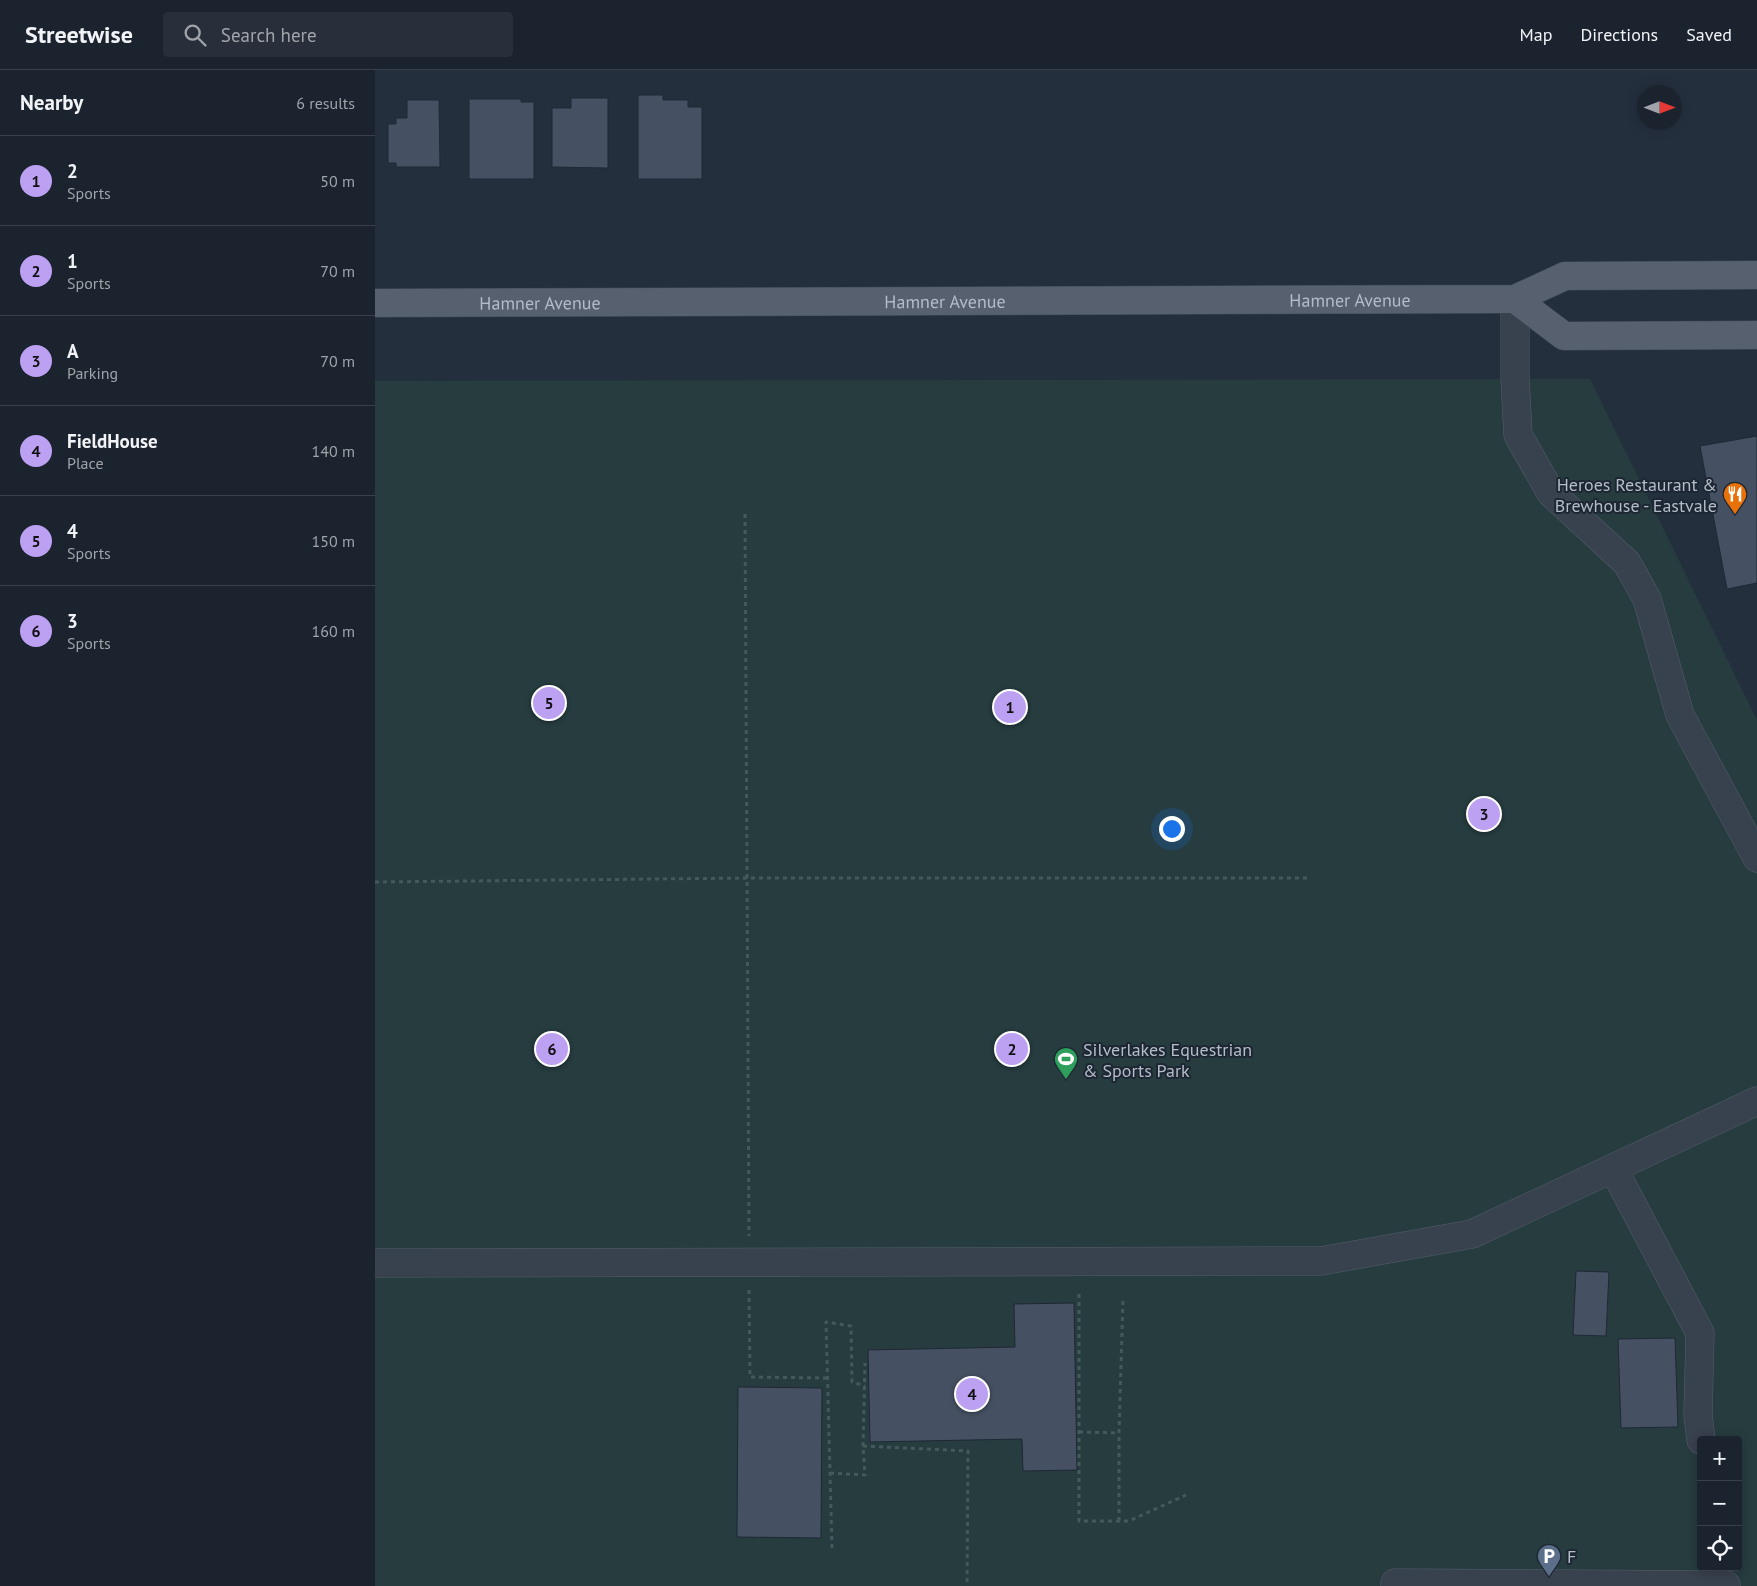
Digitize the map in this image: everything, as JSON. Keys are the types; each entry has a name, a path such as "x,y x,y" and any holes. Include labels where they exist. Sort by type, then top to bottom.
{"main road":[{"name":"Hamner Avenue","path":"375,304 1515,298 1565,276 1757,275"},
{"path":"1515,298 1564,336 1757,335"}],"lane":[{"path":"1515,298 1517,435 1551,493 1627,563 1647,599 1680,715 1757,858"},
{"path":"375,1262 1321,1260 1472,1234 1757,1101"},
{"path":"1613,1168 1700,1332 1698,1414 1701,1436"},
{"path":"1395,1586 1395,1583 1726,1580"}],"path":[{"path":"745,514 750,1377 827,1378"},
{"path":"375,882 747,878 1308,878"},
{"path":"1079,1294 1079,1521 1129,1521 1185,1495"},
{"path":"1119,1521 1119,1433 1123,1298"},
{"path":"832,1548 826,1322 851,1326 852,1382 865,1386"},
{"path":"830,1473 865,1474 863,1446 865,1363"},
{"path":"1079,1432 1119,1433"},
{"path":"863,1446 968,1451 967,1586"}],"green space":[{"name":"Silverlakes Equestrian & Sports Park","path":"1590,379 1757,720 1757,1586 375,1586 375,381"}],"building":[{"path":"638,95 663,95 663,100 688,100 688,107 702,107 702,179 638,179"},
{"path":"571,98 608,98 608,168 552,167 552,108 571,108"},
{"path":"469,99 521,99 521,102 534,102 534,179 469,179"},
{"path":"407,100 439,100 440,167 396,167 396,163 388,163 388,124 396,124 396,118 407,118"},
{"name":"Heroes Restaurant & Brewhouse - Eastvale","path":"1757,436 1757,583 1727,589 1700,446"},
{"path":"1576,1271 1609,1272 1606,1336 1573,1335"},
{"path":"1074,1303 1077,1470 1023,1471 1022,1439 870,1442 868,1350 1015,1347 1014,1304"},
{"path":"1675,1338 1678,1427 1621,1428 1618,1339"},
{"path":"738,1387 822,1388 821,1538 737,1537"}],"place":[{"name":"Heroes Restaurant & Brewhouse - Eastvale","path":"1735,515"},
{"name":"4","path":"549,703"},
{"name":"2","path":"1010,707"},
{"name":"A","path":"1484,814"},
{"name":"3","path":"552,1049"},
{"name":"1","path":"1012,1049"},
{"name":"Silverlakes Equestrian & Sports Park","path":"1066,1080"},
{"name":"FieldHouse","path":"972,1394"},
{"name":"F","path":"1549,1577"}]}
